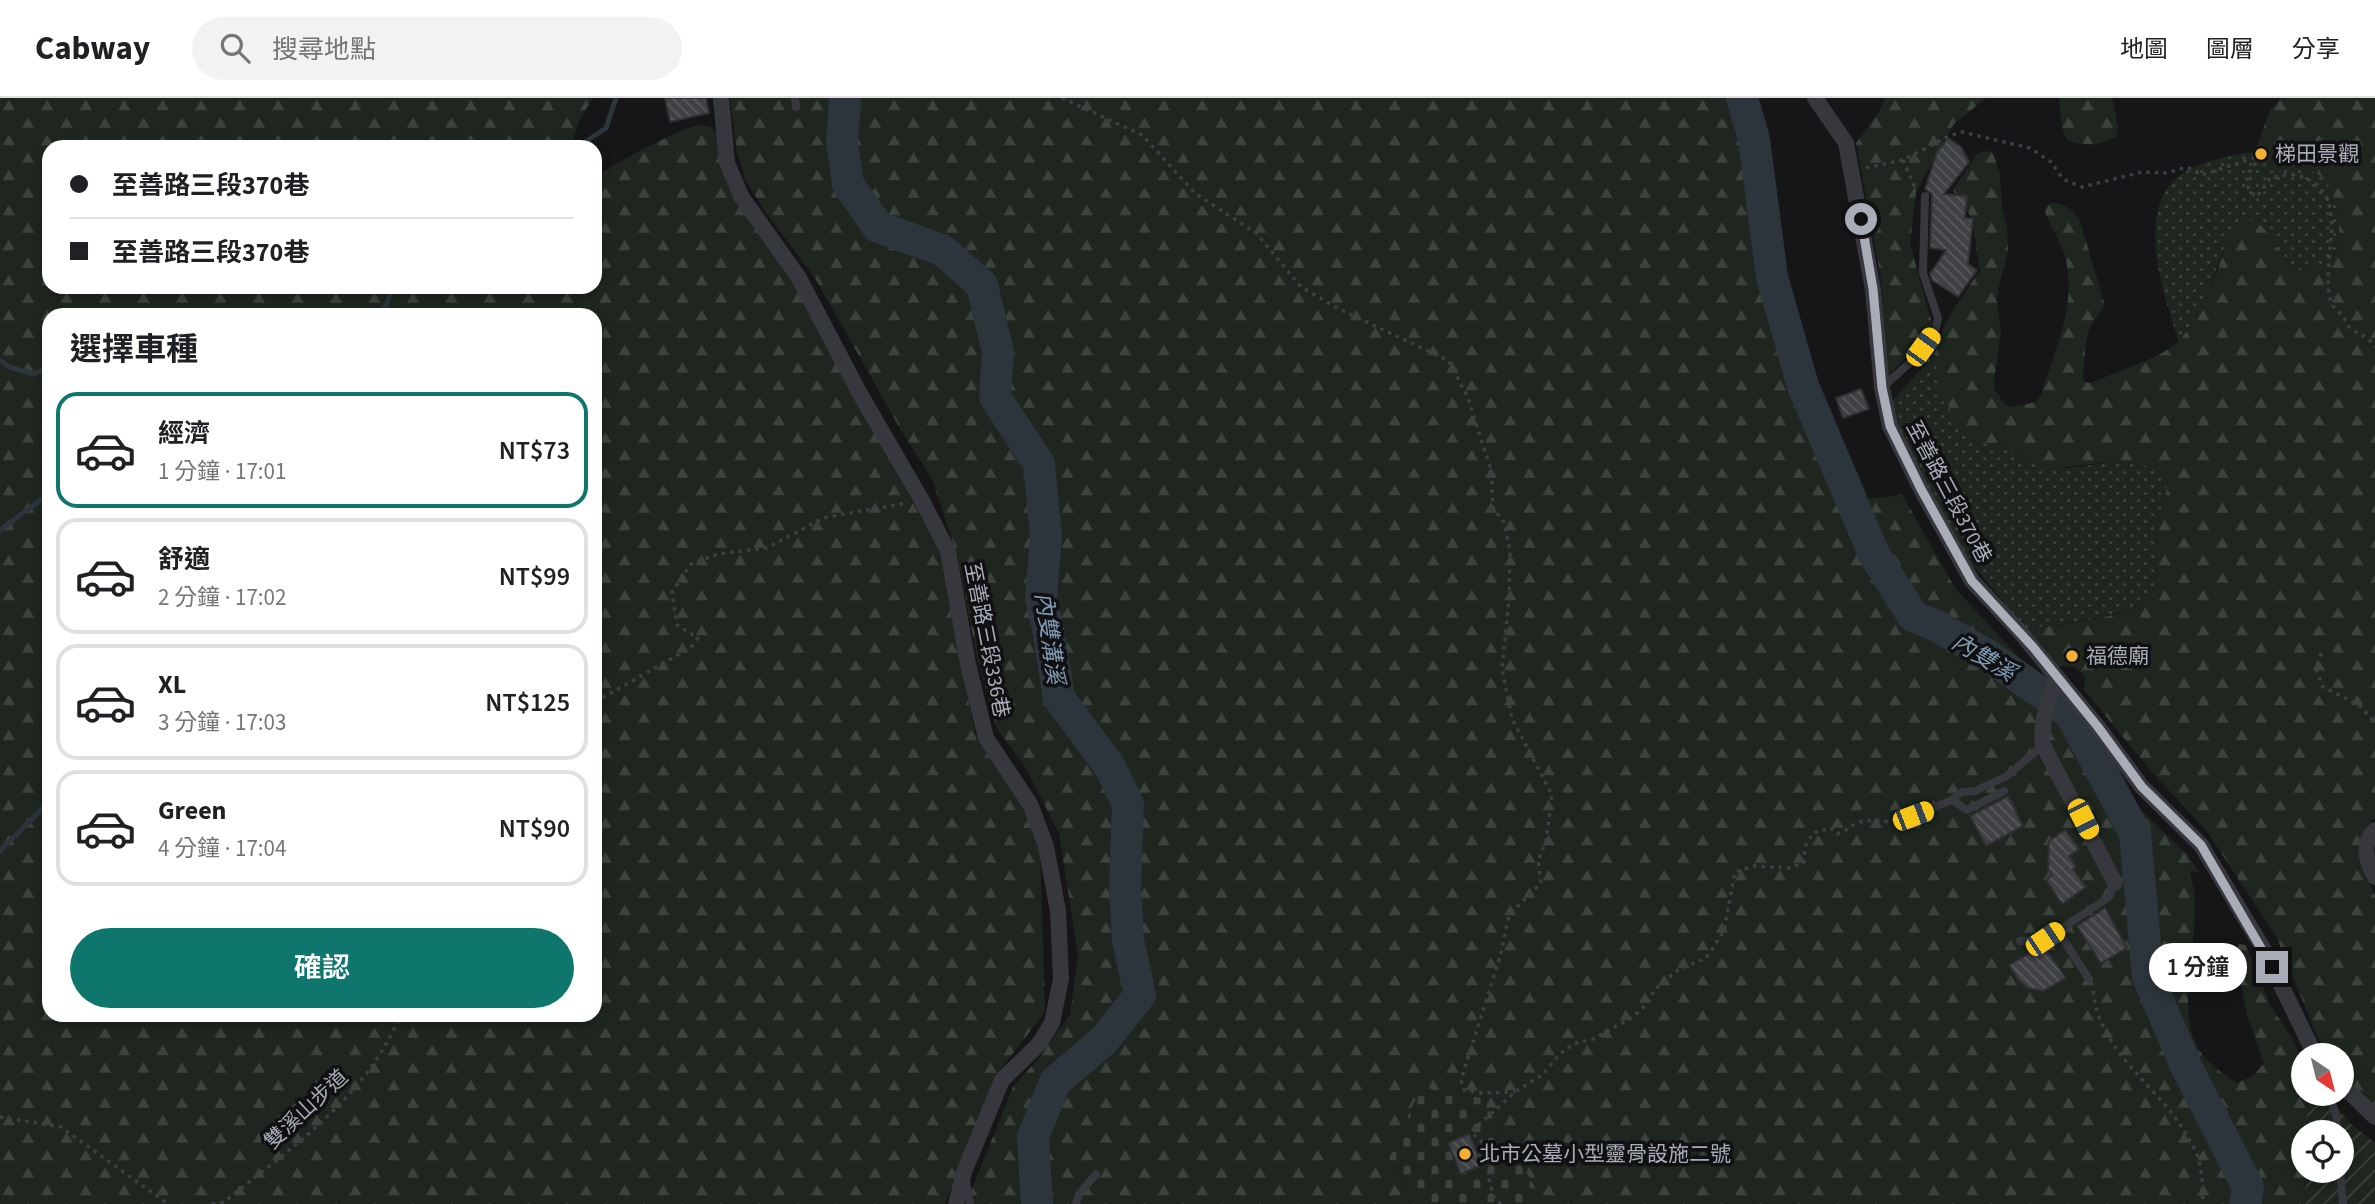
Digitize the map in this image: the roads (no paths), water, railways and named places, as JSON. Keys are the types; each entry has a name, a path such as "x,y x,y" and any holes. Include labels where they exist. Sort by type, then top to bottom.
{"street":[{"name":"至善路三段336巷","path":"721,98 727,163 741,196 799,278 948,551 968,664 986,738 1030,804 1046,846 1058,911 1061,979 1052,1023 1039,1044 1002,1080 964,1172 956,1204"},
{"name":"至善路三段370巷","path":"1815,98 1846,144 1873,289 1882,388 1890,426 1921,489 1972,581 2020,632 2142,787 2201,845 2264,950 2309,1043"},
{"path":"2057,677 2043,719 2043,745 2115,883"},
{"path":"2375,830 2368,836 2365,852 2375,877"},
{"path":"2354,1097 2375,1117"}],"lane":[{"path":"1882,388 1916,358 1936,328 1938,318 1923,273 1925,195"},
{"path":"1913,816 1952,800 1962,792 1975,791 2007,776 2043,745"},
{"path":"1952,800 1967,810 2004,792"},
{"path":"2020,941 2045,939 2108,898 2115,883"},
{"path":"2057,930 2089,979"},
{"path":"964,1172 970,1204"},
{"path":"1076,1204 1079,1194 1096,1174"},
{"path":"2341,1183 2343,1204"}],"waterway":[{"path":"588,140 606,128 616,98"},
{"name":"內雙溝溪","path":"845,98 842,143 848,184 878,227 942,250 982,285 998,352 995,397 1039,464 1046,536 1041,598 1059,698 1110,767 1128,804 1125,889 1128,940 1140,995 1104,1040 1055,1082 1033,1137 1037,1204"},
{"name":"內雙溪","path":"1742,98 1754,139 1772,277 1803,386 1874,554 1913,616 1937,626 1987,655 2070,713 2135,833 2148,977 2186,1066 2248,1187 2245,1204"},
{"path":"384,308 390,294"},
{"path":"0,360 9,367 33,374 42,371"},
{"path":"0,530 42,499"},
{"path":"0,851 42,809"}],"place":[{"name":"梯田景觀","path":"2261,154"},
{"name":"福德廟","path":"2072,656"},
{"name":"北市公墓小型靈骨設施二號","path":"1465,1154"}]}
